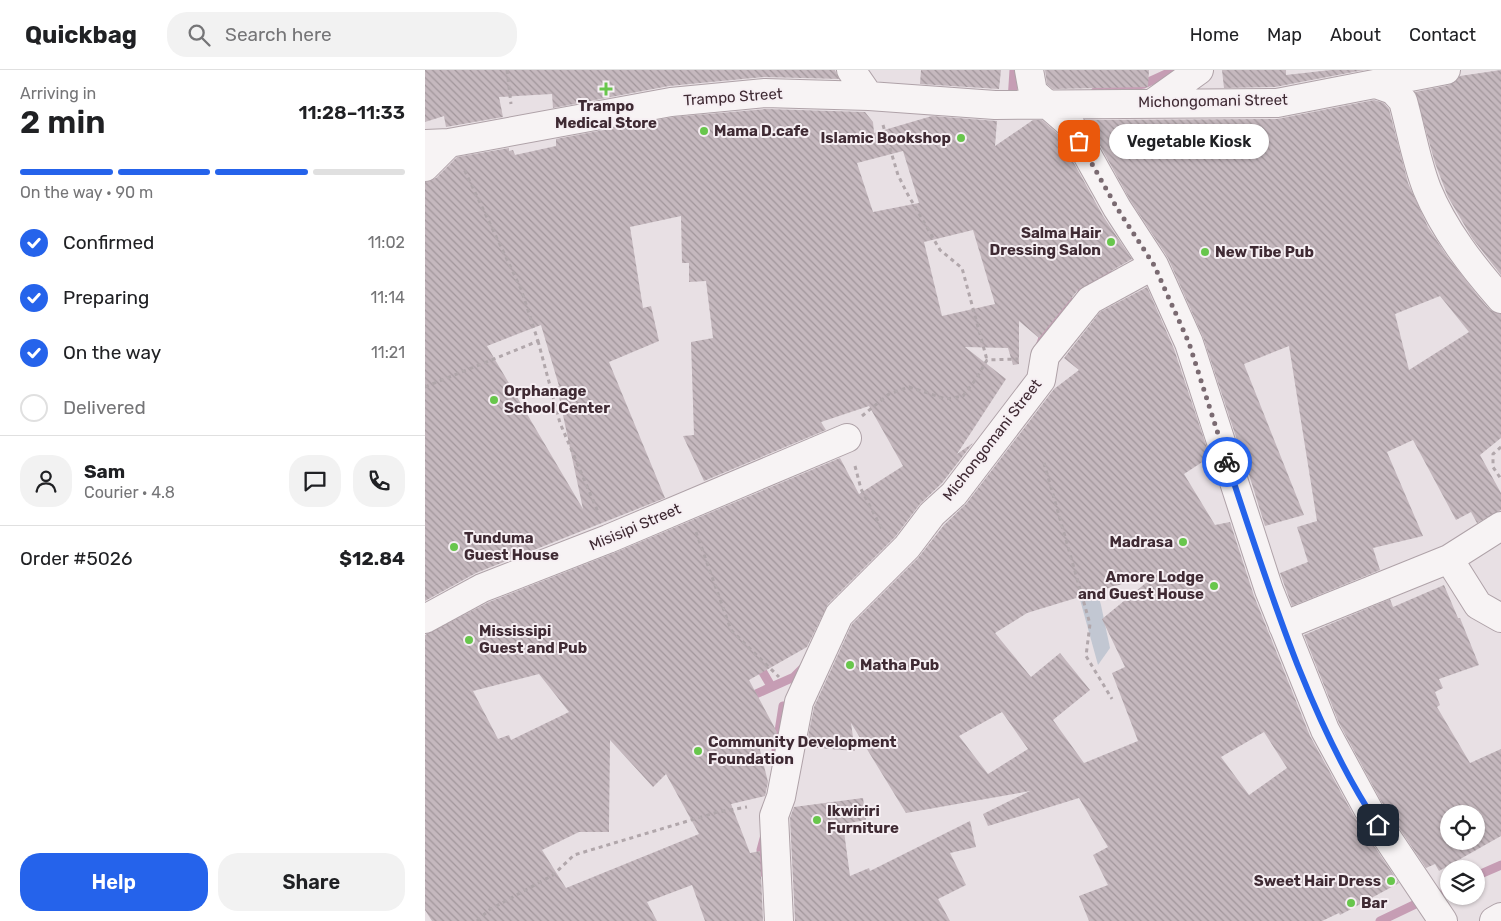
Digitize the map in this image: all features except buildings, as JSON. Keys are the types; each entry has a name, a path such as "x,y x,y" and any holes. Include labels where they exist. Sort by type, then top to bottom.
{"street":[{"path":"851,70 869,96"},
{"path":"1029,70 1033,92 1070,124 1117,208 1154,265 1189,343 1283,626 1325,730 1367,809 1443,921"},
{"path":"1153,103 1199,70"},
{"name":"Michongomani Street","path":"1044,103 1277,103 1446,70"},
{"path":"1376,84 1393,90 1403,101 1427,187 1437,210 1461,250 1501,299"},
{"name":"Trampo Street","path":"437,143 671,102 765,93 869,96 995,105 1044,103"},
{"path":"425,167 437,143"},
{"name":"Michongomani Street","path":"779,921 774,816 781,797 799,702 839,615 907,547 932,514 955,494 1029,398 1041,380 1045,356 1090,300 1154,265"},
{"name":"Misisipi Street","path":"425,619 483,588 608,539 847,438"},
{"path":"1283,626 1449,559 1501,526"},
{"path":"1449,559 1478,605 1501,618"},
{"path":"1494,921 1501,917"}],"path":[{"path":"869,96 876,105 898,175 907,193 940,250 962,268 987,360 963,396 947,399 909,387 889,394 864,414 847,438 861,489 882,531 895,543 907,547"},
{"path":"437,143 456,150 521,289 538,341 560,423 608,539"},
{"path":"425,387 538,341"},
{"path":"987,360 1045,356"},
{"path":"1501,447 1493,454 1493,467 1501,479"},
{"path":"1044,464 1090,624 1086,656 1113,699"},
{"path":"686,505 731,630 776,674 799,702"},
{"path":"477,921 489,910 553,875 574,854 718,812 776,801 781,797"}],"shaded area":[{"path":"1091,571 1101,605 1110,648 1098,665 1079,596"}],"waterway":[{"path":"1012,101 1014,70"},
{"path":"1095,92 1144,84 1175,70"},
{"path":"1082,291 1107,271"},
{"path":"1040,346 1046,330 1071,302"},
{"path":"757,662 771,686"},
{"path":"747,698 794,677 803,668"},
{"path":"776,750 783,706"},
{"path":"764,873 761,850 765,835"},
{"path":"1485,872 1501,865"},
{"path":"1380,921 1422,901 1420,898"}],"way so far":[{"path":"1079,141 1117,208 1154,265 1189,343 1227,462"}],"place":[{"name":"Trampo Medical Store","path":"606,89"},
{"name":"Mama D.cafe","path":"704,131"},
{"name":"Islamic Bookshop","path":"961,138"},
{"name":"Vegetable Kiosk","path":"1079,141"},
{"name":"Salma Hair Dressing Salon","path":"1111,242"},
{"name":"New Tibe Pub","path":"1205,252"},
{"name":"Orphanage School Center","path":"494,400"},
{"name":"Madrasa","path":"1183,542"},
{"name":"Tunduma Guest House","path":"454,547"},
{"name":"Amore Lodge and Guest House","path":"1214,586"},
{"name":"Mississipi Guest and Pub","path":"469,640"},
{"name":"Matha Pub","path":"850,665"},
{"name":"Community Development Foundation","path":"698,751"},
{"name":"Ikwiriri Furniture","path":"817,820"},
{"name":"Sweet Hair Dress","path":"1391,881"},
{"name":"Bar","path":"1351,903"}],"route":[{"path":"1227,462 1269,590 1325,730 1367,809 1378,825"}]}
